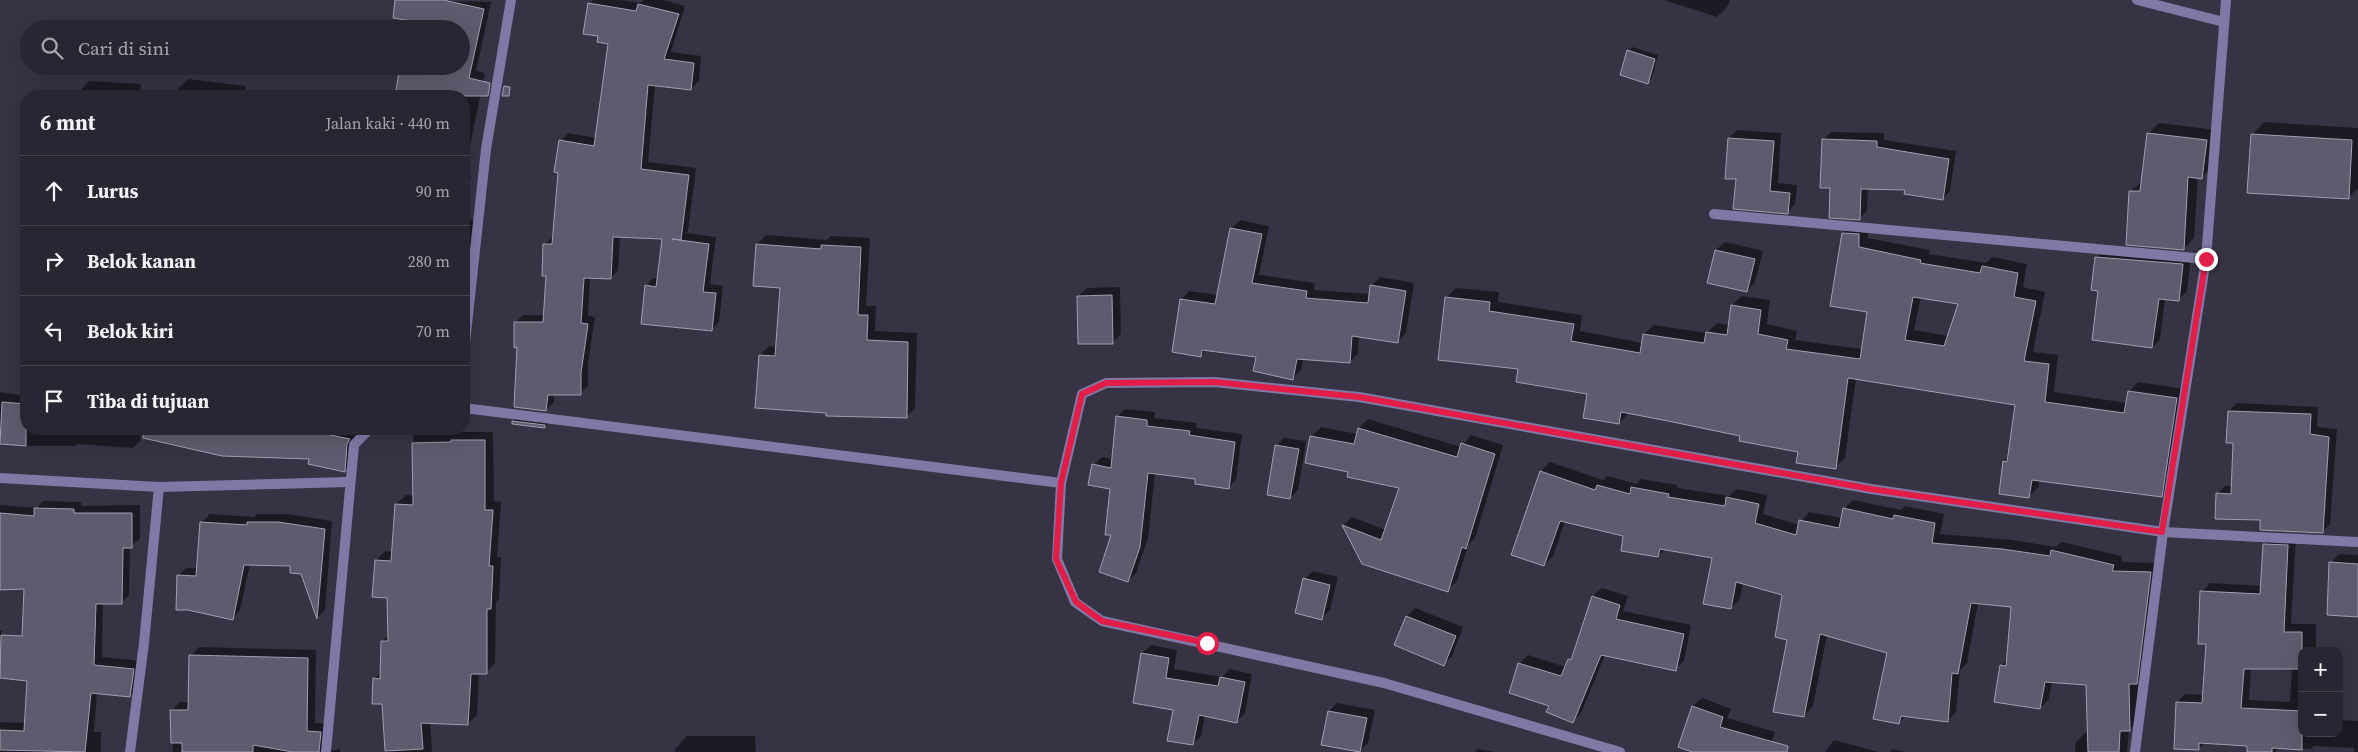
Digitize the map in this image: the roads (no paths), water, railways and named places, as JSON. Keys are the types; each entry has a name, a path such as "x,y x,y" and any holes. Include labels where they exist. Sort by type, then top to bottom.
{"street":[{"path":"470,297 486,150 512,0"},
{"path":"2137,0 2224,22"},
{"path":"2135,752 2162,532 2206,259 2226,0"},
{"path":"1714,214 2206,259"},
{"path":"1620,752 1384,683 1102,621 1076,602 1056,559 1061,483 1082,394 1106,383 1215,382 1359,397 1871,489 2162,532 2358,542"},
{"path":"470,409 1061,483"},
{"path":"326,752 349,482 354,445 363,435"},
{"path":"0,478 159,487 349,482"},
{"path":"130,752 159,487"}]}
